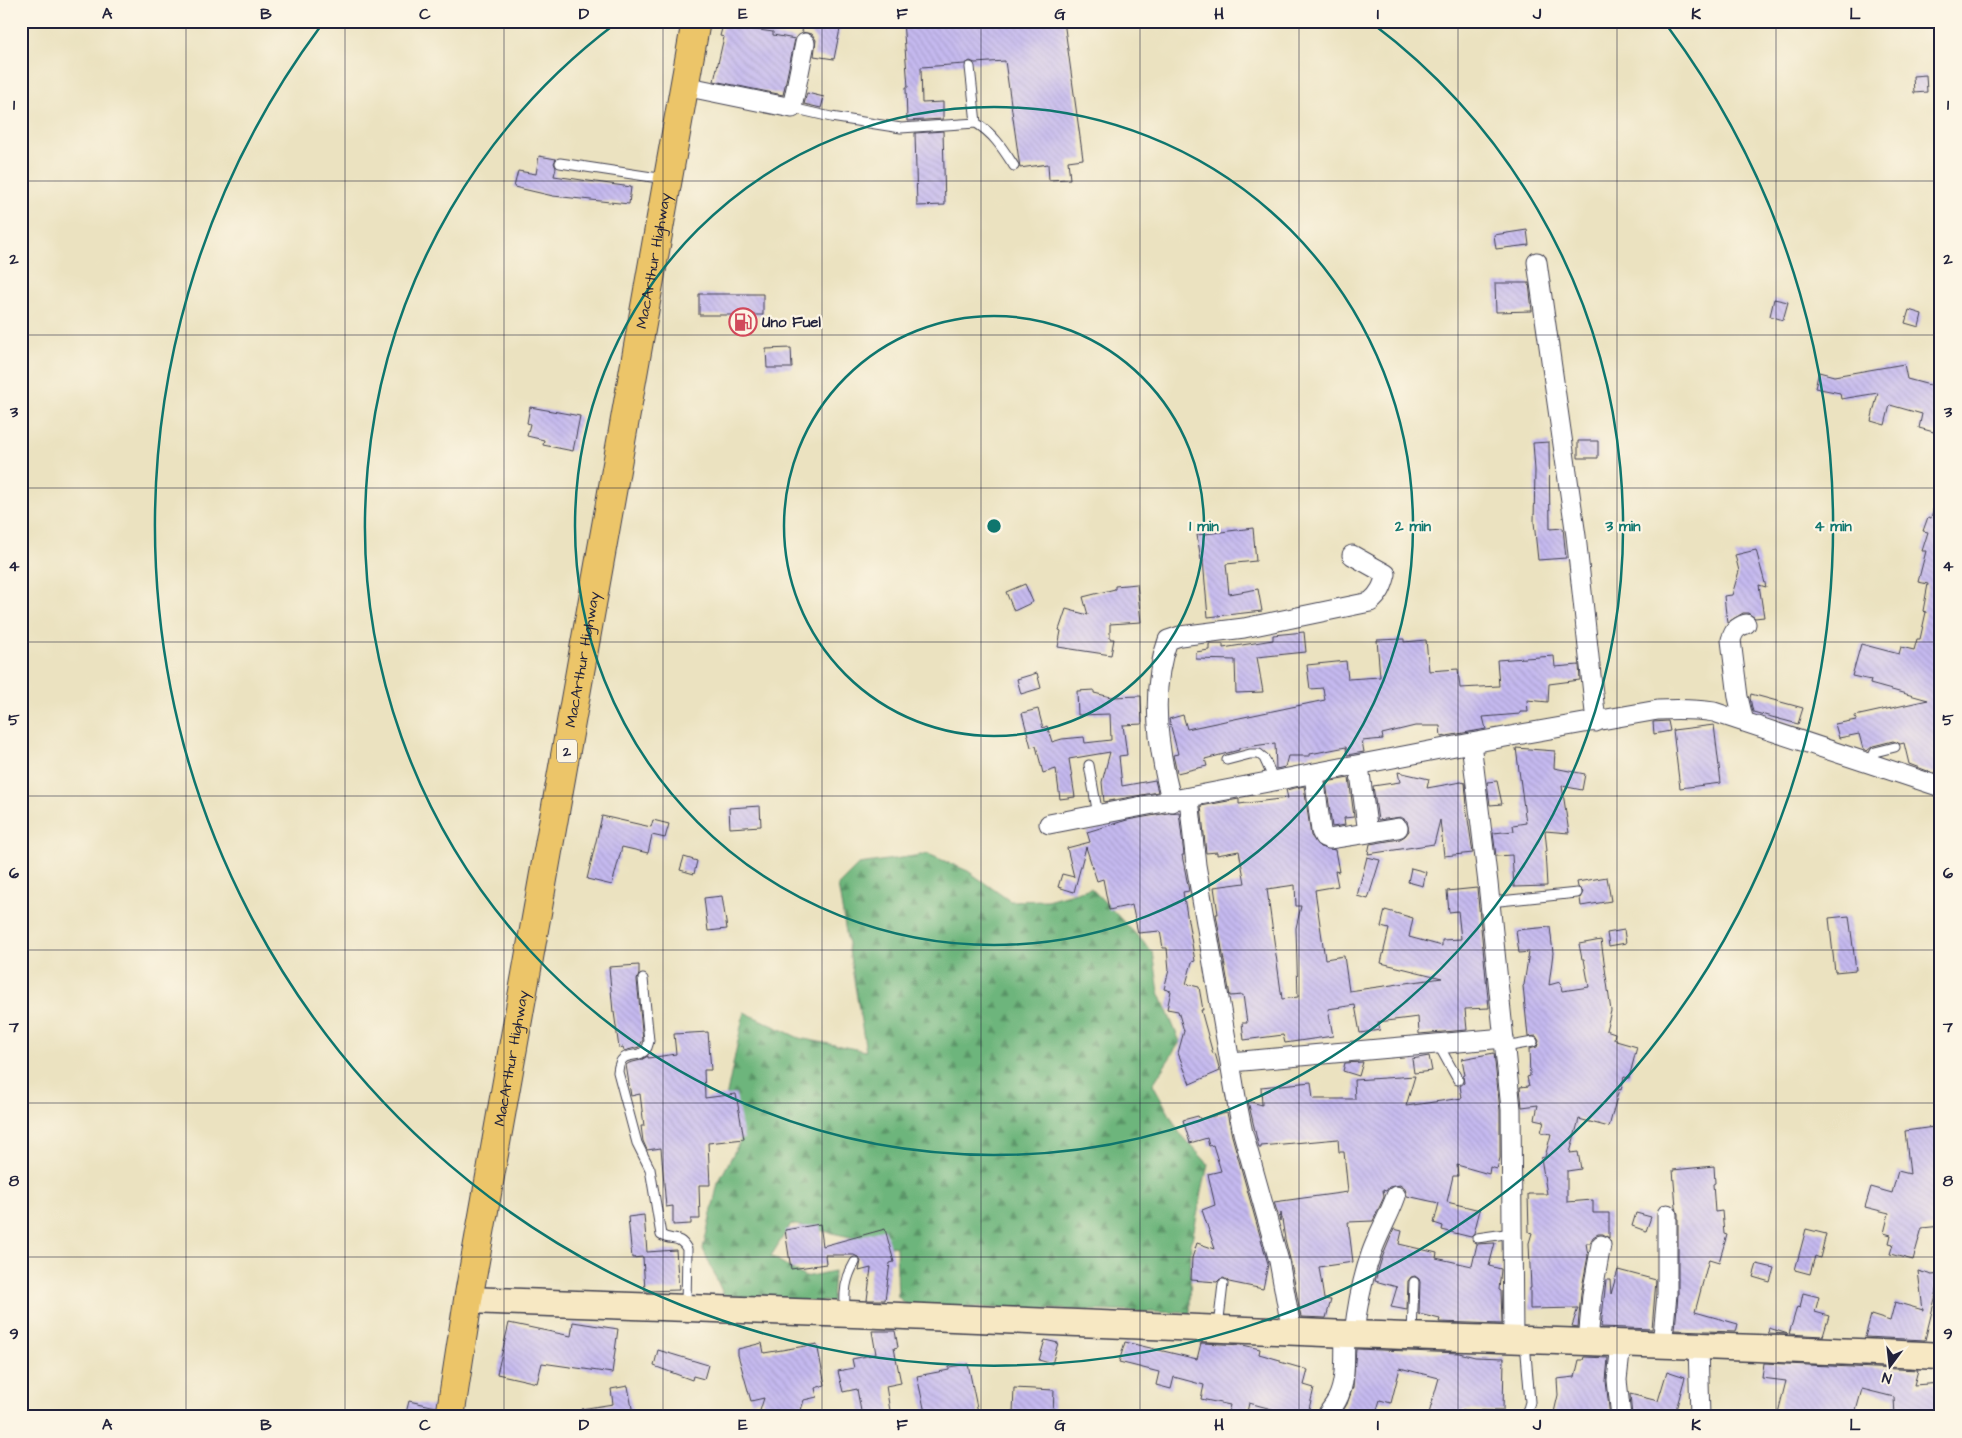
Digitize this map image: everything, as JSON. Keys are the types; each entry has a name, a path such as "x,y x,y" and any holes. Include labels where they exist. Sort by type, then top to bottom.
{"highway":[{"name":"MacArthur Highway","path":"450,1417 468,1300 554,828 696,21"}],"main road":[{"path":"468,1300 686,1306 1292,1332 1941,1356"}],"street":[{"path":"684,86 792,108 805,43"},
{"path":"1537,262 1576,536 1596,722"},
{"path":"1292,1332 1279,1261 1244,1133 1196,865 1180,800 1163,769 1159,726 1160,674 1168,640 1180,636 1254,626 1370,602 1382,588 1386,574 1352,555"},
{"path":"1744,722 1738,697 1731,640 1733,632 1737,627 1746,624"},
{"path":"1049,824 1471,743 1658,710 1693,709 1714,712 1941,787"},
{"path":"1471,743 1505,1042 1513,1138 1512,1233 1519,1339"},
{"path":"1359,766 1368,833"},
{"path":"1314,774 1321,831 1324,837 1329,839 1398,828"},
{"path":"1231,1062 1438,1044 1505,1042"},
{"path":"1326,1417 1337,1400 1341,1389 1349,1334 1371,1254 1396,1196"},
{"path":"1662,1346 1667,1294 1667,1214"},
{"path":"1588,1342 1592,1295 1601,1245"},
{"path":"1621,1344 1616,1380 1622,1417"},
{"path":"1698,1346 1700,1417"}],"lane":[{"path":"970,67 976,123"},
{"path":"792,108 831,117 901,128 976,123 988,130 998,140 1014,166"},
{"path":"560,163 668,180"},
{"path":"1869,764 1875,752 1895,747"},
{"path":"1227,760 1250,754 1259,754 1264,758 1275,782"},
{"path":"1089,764 1098,815"},
{"path":"1490,902 1578,894"},
{"path":"643,979 649,1041 643,1052 630,1054 624,1058 619,1064 618,1072 637,1143 650,1169 660,1235 666,1238 679,1239 684,1242 687,1248 686,1306"},
{"path":"1505,1042 1533,1042"},
{"path":"1438,1044 1458,1080"},
{"path":"1477,1238 1512,1233"},
{"path":"846,1314 845,1283 847,1274 855,1262"},
{"path":"1412,1336 1414,1282"},
{"path":"1218,1328 1222,1284"},
{"path":"1519,1339 1530,1402 1523,1417"}],"green space":[{"path":"928,854 968,871 1010,901 1047,900 1091,888 1153,952 1159,992 1180,1042 1153,1084 1179,1132 1208,1164 1191,1244 1190,1313 907,1306 898,1297 896,1247 791,1224 771,1256 805,1277 834,1271 832,1302 724,1296 703,1249 718,1183 742,1137 725,1103 744,1012 799,1038 866,1051 838,885 859,864"}],"building":[{"path":"724,21 754,21 752,29 773,32 773,35 795,39 783,95 714,81 724,37 720,36"},
{"path":"804,21 824,21 841,24 834,59 814,56 816,40 812,34 802,32"},
{"path":"903,21 1064,21 1083,159 1068,161 1070,179 1049,180 1048,164 1020,168 1005,61 975,63 970,61 965,64 921,67 922,103 943,102 943,119 907,121 906,87 908,87"},
{"path":"1926,75 1927,92 1914,93 1913,76"},
{"path":"807,93 824,97 821,108 804,104"},
{"path":"943,131 945,205 917,206 915,133"},
{"path":"539,156 556,159 554,163 556,168 554,176 631,187 629,204 553,196 514,187 518,171 536,174"},
{"path":"1527,230 1529,245 1496,249 1494,235"},
{"path":"1495,283 1529,283 1532,311 1496,312"},
{"path":"699,294 763,294 763,315 699,315"},
{"path":"1774,299 1788,302 1783,320 1770,316"},
{"path":"1909,310 1922,314 1919,327 1905,323"},
{"path":"791,348 792,368 767,368 766,349"},
{"path":"1904,364 1907,379 1941,388 1941,434 1919,428 1922,414 1890,405 1885,425 1871,421 1878,393 1841,399 1840,393 1815,388 1819,372 1834,376"},
{"path":"530,407 580,416 573,451 543,445 544,440 527,436 530,424 527,423"},
{"path":"1578,441 1598,441 1598,458 1578,458"},
{"path":"1549,442 1550,529 1563,528 1566,558 1538,560 1534,522 1535,470 1533,443"},
{"path":"1936,499 1941,500 1941,771 1933,773 1909,764 1904,743 1900,744 1893,741 1873,746 1867,751 1863,749 1859,734 1839,738 1835,724 1856,720 1855,716 1928,700 1870,684 1871,680 1852,676 1861,644 1899,654 1901,647 1914,650 1917,639 1920,639 1926,612 1923,611 1928,584 1918,582 1926,551 1922,551 1928,532 1923,531 1928,517 1931,518"},
{"path":"1253,528 1256,561 1226,564 1229,594 1258,589 1262,611 1208,617 1203,560 1201,560 1197,535"},
{"path":"1756,550 1766,587 1759,585 1764,617 1755,618 1748,613 1743,613 1727,623 1724,596 1732,595 1739,571 1735,555"},
{"path":"1025,584 1033,602 1014,611 1006,592"},
{"path":"1137,584 1141,622 1110,624 1110,639 1114,639 1111,655 1058,647 1061,631 1059,630 1066,609 1088,615 1083,597 1115,589 1115,586"},
{"path":"1304,632 1306,652 1257,657 1263,692 1236,693 1235,660 1196,659 1196,652 1209,650 1209,644 1223,644 1223,648 1273,640 1273,635"},
{"path":"1404,639 1404,642 1426,640 1429,671 1458,669 1460,688 1499,686 1497,660 1554,656 1555,667 1579,665 1580,680 1549,684 1548,702 1527,700 1528,712 1483,717 1486,729 1441,737 1440,726 1415,726 1382,734 1383,739 1362,741 1364,752 1347,755 1346,747 1310,754 1310,756 1288,756 1285,767 1276,769 1275,743 1239,748 1239,750 1205,759 1207,766 1177,773 1173,755 1178,754 1169,719 1183,715 1187,729 1325,700 1323,688 1310,689 1307,665 1346,661 1348,679 1380,677 1377,640"},
{"path":"1037,673 1041,688 1021,694 1017,679"},
{"path":"1094,690 1094,693 1111,697 1141,696 1142,724 1123,725 1127,755 1119,756 1122,786 1155,780 1158,792 1104,802 1102,782 1110,752 1069,759 1075,797 1060,799 1056,769 1043,773 1036,746 1031,747 1022,713 1038,709 1043,728 1047,726 1052,742 1084,737 1085,743 1111,740 1110,714 1078,715 1077,691"},
{"path":"1751,694 1803,708 1798,724 1753,712"},
{"path":"1668,721 1670,731 1654,734 1653,722"},
{"path":"1714,725 1721,783 1680,788 1673,730"},
{"path":"1516,748 1555,751 1554,768 1585,774 1582,790 1562,786 1569,833 1545,831 1547,886 1514,887 1512,855 1496,856 1493,833 1514,831 1513,825 1526,823"},
{"path":"1398,772 1429,779 1427,788 1461,782 1465,783 1466,806 1473,853 1444,856 1440,820 1434,844 1368,854 1370,844 1400,839 1409,831 1407,821 1401,817 1378,820 1373,786 1400,782"},
{"path":"1349,778 1354,817 1344,818 1345,825 1332,827 1326,782"},
{"path":"1497,781 1502,804 1490,805 1487,782"},
{"path":"1304,786 1311,836 1320,847 1335,850 1339,872 1335,871 1338,886 1315,890 1325,959 1344,956 1349,991 1442,978 1381,963 1389,929 1381,927 1385,910 1413,918 1409,937 1442,946 1442,940 1461,939 1458,911 1449,912 1447,891 1477,888 1489,1008 1465,1009 1467,1030 1419,1034 1418,1017 1378,1022 1380,1030 1360,1033 1355,1005 1328,1009 1333,1036 1285,1043 1283,1035 1244,1040 1242,1023 1247,1023 1243,995 1230,996 1216,914 1218,914 1214,887 1245,883 1239,851 1217,855 1217,852 1206,853 1201,806 1239,799 1239,804 1288,798 1286,790","holes":["1295,885 1296,906 1301,906 1296,928 1298,997 1282,999 1267,889"]},
{"path":"760,806 761,826 730,828 729,808"},
{"path":"1179,812 1184,855 1182,855 1189,891 1183,892 1195,961 1192,962 1186,984 1199,987 1203,1010 1201,1010 1213,1054 1215,1053 1220,1071 1190,1084 1178,1053 1184,1031 1178,1011 1167,1009 1171,991 1164,989 1169,970 1167,948 1163,948 1160,931 1138,933 1132,905 1109,910 1103,879 1097,881 1086,847 1074,892 1058,887 1062,874 1074,877 1067,848 1090,842 1087,832 1127,820"},
{"path":"602,816 651,827 653,820 669,824 665,838 652,835 648,853 622,847 612,885 587,879"},
{"path":"684,857 697,861 694,874 680,870"},
{"path":"1367,857 1380,860 1368,899 1357,896"},
{"path":"1411,868 1426,872 1423,886 1408,882"},
{"path":"1607,877 1611,901 1581,906 1580,898 1583,892 1578,887 1577,882"},
{"path":"722,896 727,929 708,931 704,898"},
{"path":"1849,916 1856,970 1835,972 1829,918"},
{"path":"1550,927 1553,953 1549,985 1560,982 1562,991 1589,987 1579,944 1601,940 1611,1011 1606,1030 1615,1033 1614,1039 1617,1039 1616,1041 1637,1047 1629,1078 1624,1077 1621,1090 1619,1089 1609,1127 1579,1119 1570,1153 1578,1152 1581,1169 1567,1171 1567,1202 1593,1200 1593,1213 1609,1213 1609,1238 1603,1234 1598,1234 1593,1237 1590,1243 1586,1243 1588,1256 1581,1293 1578,1327 1572,1326 1578,1308 1530,1309 1529,1243 1532,1233 1529,1232 1528,1194 1547,1194 1541,1158 1545,1157 1551,1134 1541,1132 1544,1121 1535,1119 1538,1105 1522,1107 1520,1087 1529,1086 1527,1077 1530,1076 1529,1049 1537,1047 1539,1041 1536,1036 1528,1037 1523,986 1529,952 1519,953 1516,930"},
{"path":"1624,930 1626,943 1609,946 1607,933"},
{"path":"639,965 637,980 643,1040 639,1047 624,1051 623,1047 619,1048 613,1012 609,967"},
{"path":"708,1032 711,1070 704,1070 705,1098 736,1094 744,1139 708,1143 710,1185 699,1185 700,1219 691,1219 691,1224 673,1225 673,1206 666,1207 661,1148 647,1150 643,1141 641,1126 644,1126 640,1094 631,1096 626,1065 648,1056 648,1058 676,1054 674,1034"},
{"path":"1494,1053 1500,1110 1500,1158 1497,1169 1490,1167 1489,1174 1457,1165 1458,1176 1453,1176 1447,1202 1480,1210 1474,1233 1471,1237 1442,1230 1443,1226 1434,1223 1439,1203 1407,1196 1405,1189 1400,1185 1389,1187 1386,1191 1383,1190 1384,1197 1373,1221 1348,1222 1353,1262 1319,1267 1324,1299 1331,1300 1326,1318 1301,1317 1281,1213 1280,1221 1274,1202 1348,1192 1344,1152 1339,1152 1338,1139 1261,1146 1259,1148 1248,1101 1262,1105 1261,1087 1311,1082 1313,1099 1355,1099 1354,1080 1415,1076 1406,1106 1462,1098 1460,1086 1464,1083 1463,1076 1465,1075 1462,1059"},
{"path":"1429,1056 1432,1071 1414,1073 1412,1059"},
{"path":"1363,1062 1359,1076 1343,1071 1345,1063"},
{"path":"1227,1113 1268,1264 1263,1289 1229,1282 1224,1278 1217,1282 1191,1280 1192,1258 1197,1243 1215,1249 1202,1210 1215,1205 1208,1174 1221,1171 1213,1145 1209,1146 1207,1138 1190,1143 1183,1120 1198,1116 1200,1119"},
{"path":"1941,1126 1941,1179 1936,1179 1941,1211 1941,1226 1922,1228 1913,1260 1890,1254 1893,1244 1889,1243 1891,1235 1884,1233 1889,1213 1865,1207 1871,1187 1892,1193 1898,1171 1910,1174 1905,1131"},
{"path":"1714,1166 1715,1212 1722,1211 1724,1234 1727,1235 1719,1262 1709,1259 1695,1312 1738,1324 1736,1332 1675,1330 1678,1294 1678,1214 1673,1170"},
{"path":"1636,1213 1651,1217 1646,1231 1632,1226"},
{"path":"644,1215 647,1252 676,1250 679,1290 645,1291 643,1257 632,1258 628,1217"},
{"path":"820,1224 823,1246 885,1229 894,1262 890,1263 885,1300 867,1300 871,1268 859,1271 861,1261 854,1255 825,1255 826,1264 791,1269 785,1230"},
{"path":"1394,1229 1402,1231 1399,1244 1437,1253 1436,1258 1472,1266 1477,1244 1495,1243 1489,1266 1501,1269 1499,1290 1501,1291 1502,1324 1439,1322 1440,1319 1419,1314 1420,1282 1415,1276 1411,1277 1408,1281 1407,1310 1391,1307 1397,1287 1375,1281"},
{"path":"1806,1229 1826,1234 1820,1258 1815,1256 1810,1274 1795,1270"},
{"path":"1757,1264 1774,1268 1770,1282 1753,1277"},
{"path":"1618,1270 1656,1280 1652,1329 1601,1327 1606,1280 1610,1280 1611,1294"},
{"path":"1918,1271 1932,1275 1941,1274 1925,1340 1865,1337 1871,1315 1890,1321 1895,1302 1923,1310"},
{"path":"1803,1293 1819,1297 1815,1312 1829,1316 1823,1336 1789,1334 1797,1307 1800,1308"},
{"path":"573,1322 618,1329 612,1373 542,1363 537,1383 497,1374 509,1323 571,1336"},
{"path":"1769,1328 1788,1334 1768,1333"},
{"path":"872,1331 895,1331 898,1347 894,1348 901,1383 886,1386 891,1417 862,1417 857,1389 843,1392 838,1371 854,1368 852,1359 876,1354"},
{"path":"1045,1340 1058,1343 1052,1364 1039,1360"},
{"path":"1125,1342 1197,1359 1201,1343 1243,1345 1260,1349 1259,1354 1308,1370 1304,1385 1314,1388 1307,1417 1278,1417 1279,1411 1249,1403 1246,1417 1227,1417 1230,1405 1201,1399 1204,1385 1174,1377 1171,1389 1156,1385 1159,1372 1119,1362"},
{"path":"762,1343 764,1353 817,1344 825,1385 815,1388 817,1397 804,1400 799,1417 758,1417 764,1398 751,1401 738,1349"},
{"path":"1356,1349 1459,1353 1475,1357 1504,1358 1503,1411 1463,1410 1461,1417 1428,1417 1439,1378 1400,1368 1391,1403 1380,1400 1376,1413 1366,1410 1364,1417 1351,1417 1341,1414 1353,1387"},
{"path":"658,1350 708,1365 704,1379 693,1376 692,1380 654,1366"},
{"path":"1584,1357 1608,1358 1606,1381 1610,1417 1553,1417 1558,1395 1557,1379 1575,1377 1579,1360 1583,1360"},
{"path":"1764,1363 1918,1370 1914,1385 1941,1383 1941,1417 1895,1417 1894,1397 1862,1389 1856,1411 1853,1410 1851,1417 1777,1417 1786,1381 1762,1378"},
{"path":"968,1364 979,1417 926,1417 917,1376"},
{"path":"1667,1371 1685,1377 1674,1417 1632,1417 1630,1394 1658,1401"},
{"path":"628,1386 633,1414 621,1417 582,1417 581,1409 613,1404 611,1389"},
{"path":"1014,1388 1054,1390 1053,1415 1013,1413"},
{"path":"409,1401 436,1407 435,1417 405,1417"}],"place":[{"name":"Uno Fuel","path":"743,322"}]}
